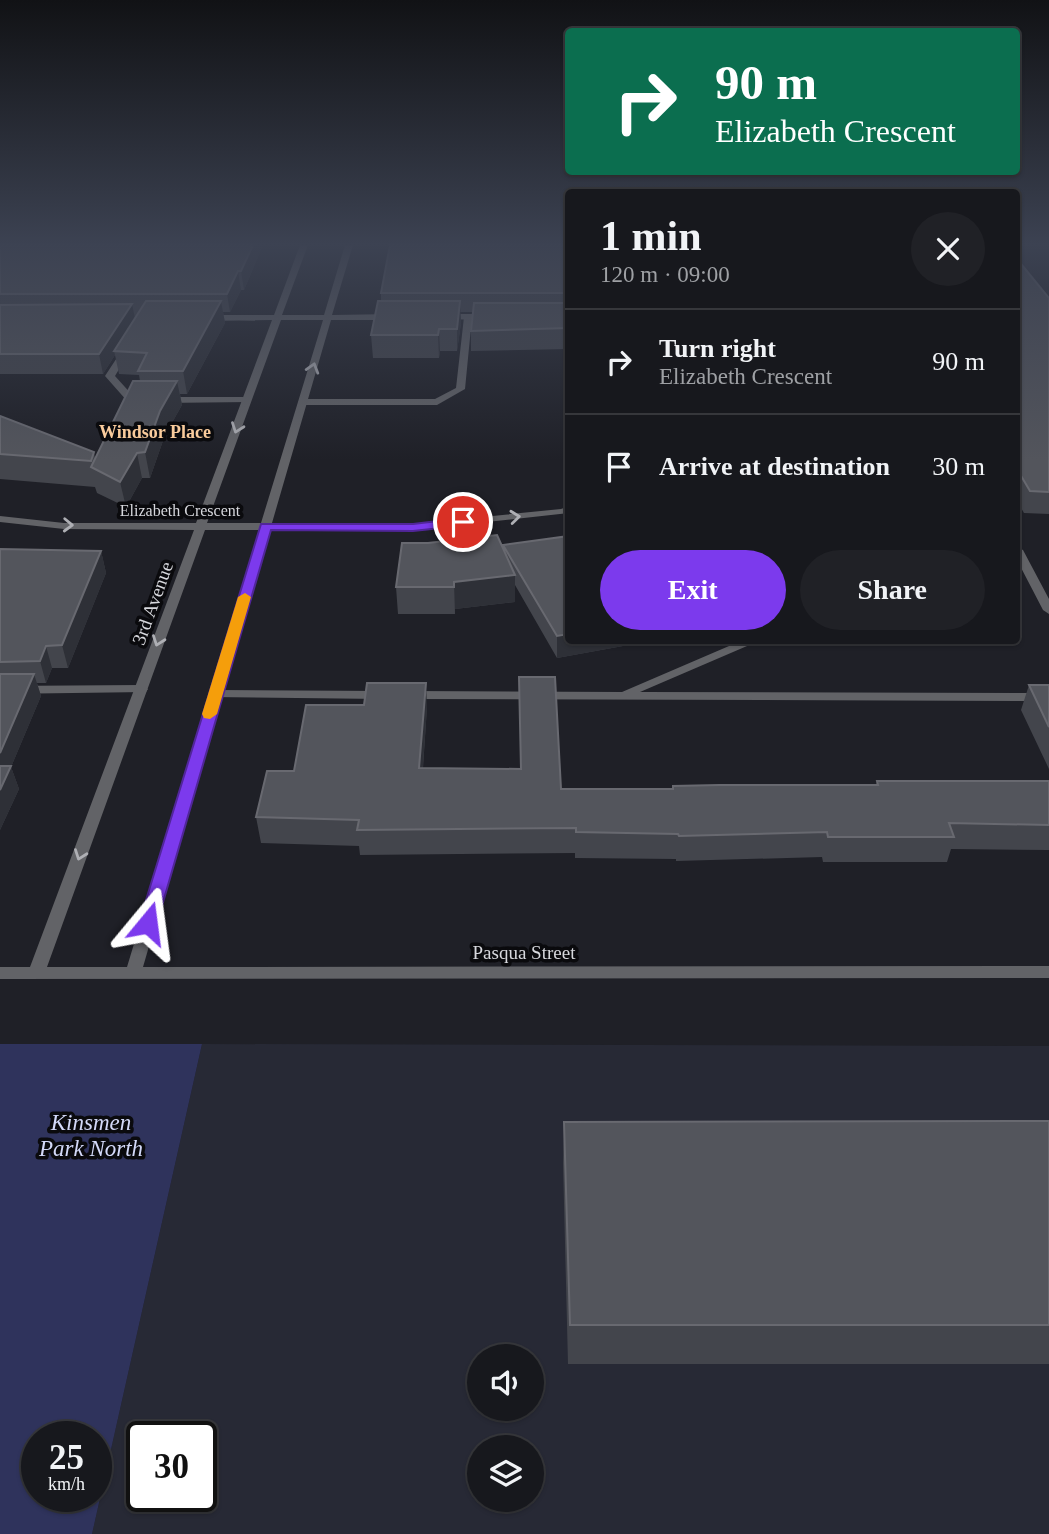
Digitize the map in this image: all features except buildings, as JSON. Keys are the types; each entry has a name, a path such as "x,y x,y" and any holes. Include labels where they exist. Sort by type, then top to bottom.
{"street":[{"path":"133,974 328,317"},
{"path":"199,318 404,317"},
{"path":"430,317 493,317"},
{"path":"303,401 437,402 460,388 468,317"},
{"name":"3rd Avenue","path":"36,973 278,318"},
{"path":"132,341 110,376 131,400 247,400"},
{"name":"Elizabeth Crescent","path":"0,519 64,526 413,527 565,511"},
{"path":"1020,556 1049,610"},
{"path":"620,695 745,644"},
{"path":"0,690 141,689"},
{"path":"216,694 1049,697"},
{"name":"Pasqua Street","path":"0,973 1049,972"}],"shaded area":[{"path":"202,1044 1049,1046 1049,1534 92,1534 97,1512 112,1512 112,1445"}],"green space":[{"name":"Kinsmen Park North","path":"0,1044 202,1044 112,1445 112,1421 21,1421 21,1512 97,1512 92,1534 0,1534"}],"slow traffic":[{"path":"210,714 245,597"}],"district":[{"name":"Windsor Place","path":"155,432"}],"route":[{"path":"148,923 266,526 413,527 463,522"}]}
